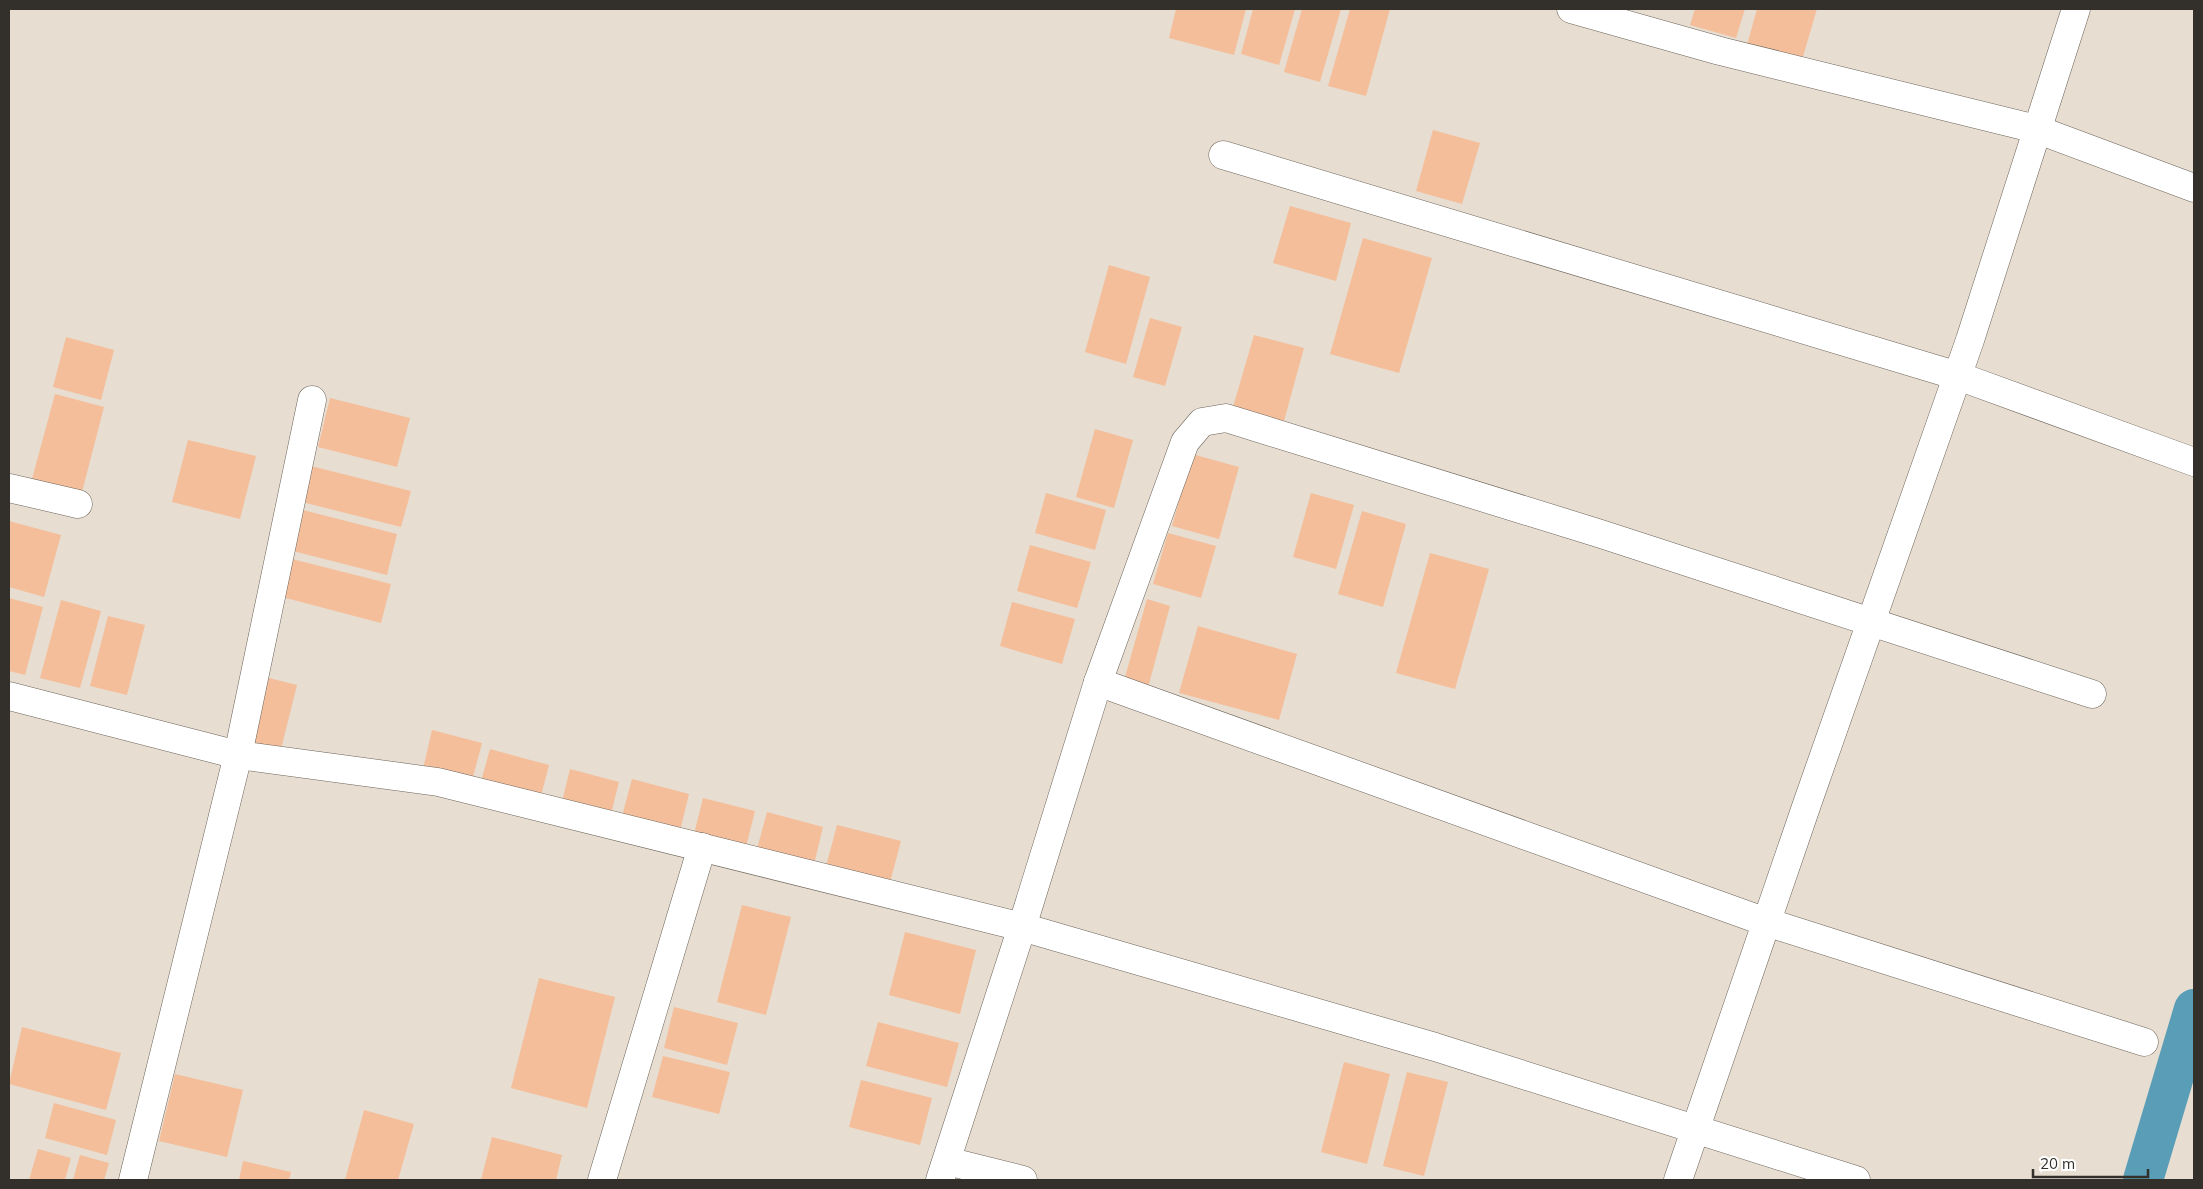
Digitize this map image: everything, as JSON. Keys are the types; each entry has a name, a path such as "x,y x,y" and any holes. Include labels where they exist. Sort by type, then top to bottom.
{"street":[{"path":"1571,9 1720,51 2036,129 2194,188"},
{"path":"1678,1180 1766,922 1958,376 2076,9"},
{"path":"1223,155 1958,376 2194,462"},
{"path":"133,1180 238,755 312,400"},
{"path":"1023,1180 943,1170 1022,927 1098,682 1185,442 1202,422 1226,418 1592,532 2092,694"},
{"path":"9,488 78,504"},
{"path":"1098,682 1766,922 2144,1042"},
{"path":"9,696 238,755 438,782 1022,927 1435,1047 1856,1180"},
{"path":"602,1180 702,847"}],"building":[{"path":"1176,9 1246,9 1234,55 1169,38"},
{"path":"1253,9 1295,9 1279,65 1241,54"},
{"path":"1302,9 1341,9 1320,82 1284,72"},
{"path":"1350,9 1390,9 1366,96 1328,86"},
{"path":"1695,9 1745,9 1736,38 1690,25"},
{"path":"1757,9 1817,9 1802,60 1747,45"},
{"path":"1433,130 1480,143 1462,204 1416,191"},
{"path":"1290,206 1351,223 1336,281 1273,263"},
{"path":"1363,238 1432,258 1399,373 1330,354"},
{"path":"1109,265 1150,277 1126,364 1085,352"},
{"path":"1150,318 1182,327 1165,386 1133,377"},
{"path":"1254,335 1304,348 1284,421 1233,407"},
{"path":"66,337 114,350 101,400 53,387"},
{"path":"55,394 104,407 82,492 32,479"},
{"path":"330,398 410,418 397,467 318,447"},
{"path":"1095,429 1133,440 1114,508 1076,497"},
{"path":"188,440 256,456 240,519 172,502"},
{"path":"1192,454 1239,467 1219,539 1172,526"},
{"path":"307,465 411,491 401,527 298,501"},
{"path":"1046,493 1106,510 1095,550 1035,533"},
{"path":"1311,493 1354,505 1336,569 1293,557"},
{"path":"299,509 397,534 387,575 289,550"},
{"path":"1362,511 1406,524 1383,607 1338,594"},
{"path":"9,521 61,535 44,597 9,587"},
{"path":"1168,533 1216,546 1201,598 1153,584"},
{"path":"1030,545 1091,562 1077,608 1017,591"},
{"path":"1430,553 1489,569 1455,689 1396,673"},
{"path":"292,559 391,584 381,623 282,597"},
{"path":"9,598 43,607 25,675 9,671"},
{"path":"1147,599 1170,606 1146,695 1122,688"},
{"path":"61,600 101,611 80,688 40,678"},
{"path":"1012,602 1075,619 1062,664 1000,646"},
{"path":"108,616 145,625 127,695 90,686"},
{"path":"1198,626 1297,654 1279,720 1179,693"},
{"path":"265,677 297,685 281,749 248,741"},
{"path":"432,730 482,743 472,781 423,769"},
{"path":"490,749 549,765 540,800 480,785"},
{"path":"570,769 619,782 610,818 561,806"},
{"path":"632,779 689,794 680,831 622,816"},
{"path":"703,798 755,811 746,847 694,834"},
{"path":"767,812 823,827 814,864 757,849"},
{"path":"837,825 901,841 889,886 825,870"},
{"path":"742,905 791,917 766,1015 717,1002"},
{"path":"905,932 976,950 960,1014 889,995"},
{"path":"539,978 615,997 587,1108 511,1088"},
{"path":"674,1007 738,1023 727,1065 664,1048"},
{"path":"878,1022 959,1043 947,1087 866,1066"},
{"path":"22,1027 121,1053 106,1110 9,1084"},
{"path":"663,1056 730,1072 719,1114 652,1097"},
{"path":"1344,1062 1390,1074 1367,1164 1321,1152"},
{"path":"1407,1072 1448,1082 1424,1176 1383,1166"},
{"path":"175,1074 243,1090 227,1157 159,1141"},
{"path":"861,1080 932,1098 920,1145 849,1127"},
{"path":"54,1103 116,1120 107,1155 45,1138"},
{"path":"364,1110 414,1124 398,1180 345,1180"},
{"path":"492,1137 562,1155 556,1180 481,1180"},
{"path":"38,1149 71,1158 65,1180 29,1180"},
{"path":"80,1155 109,1163 104,1180 73,1180"},
{"path":"243,1161 291,1172 289,1180 239,1180"}],"waterway":[{"path":"2143,1180 2194,1009"}]}
